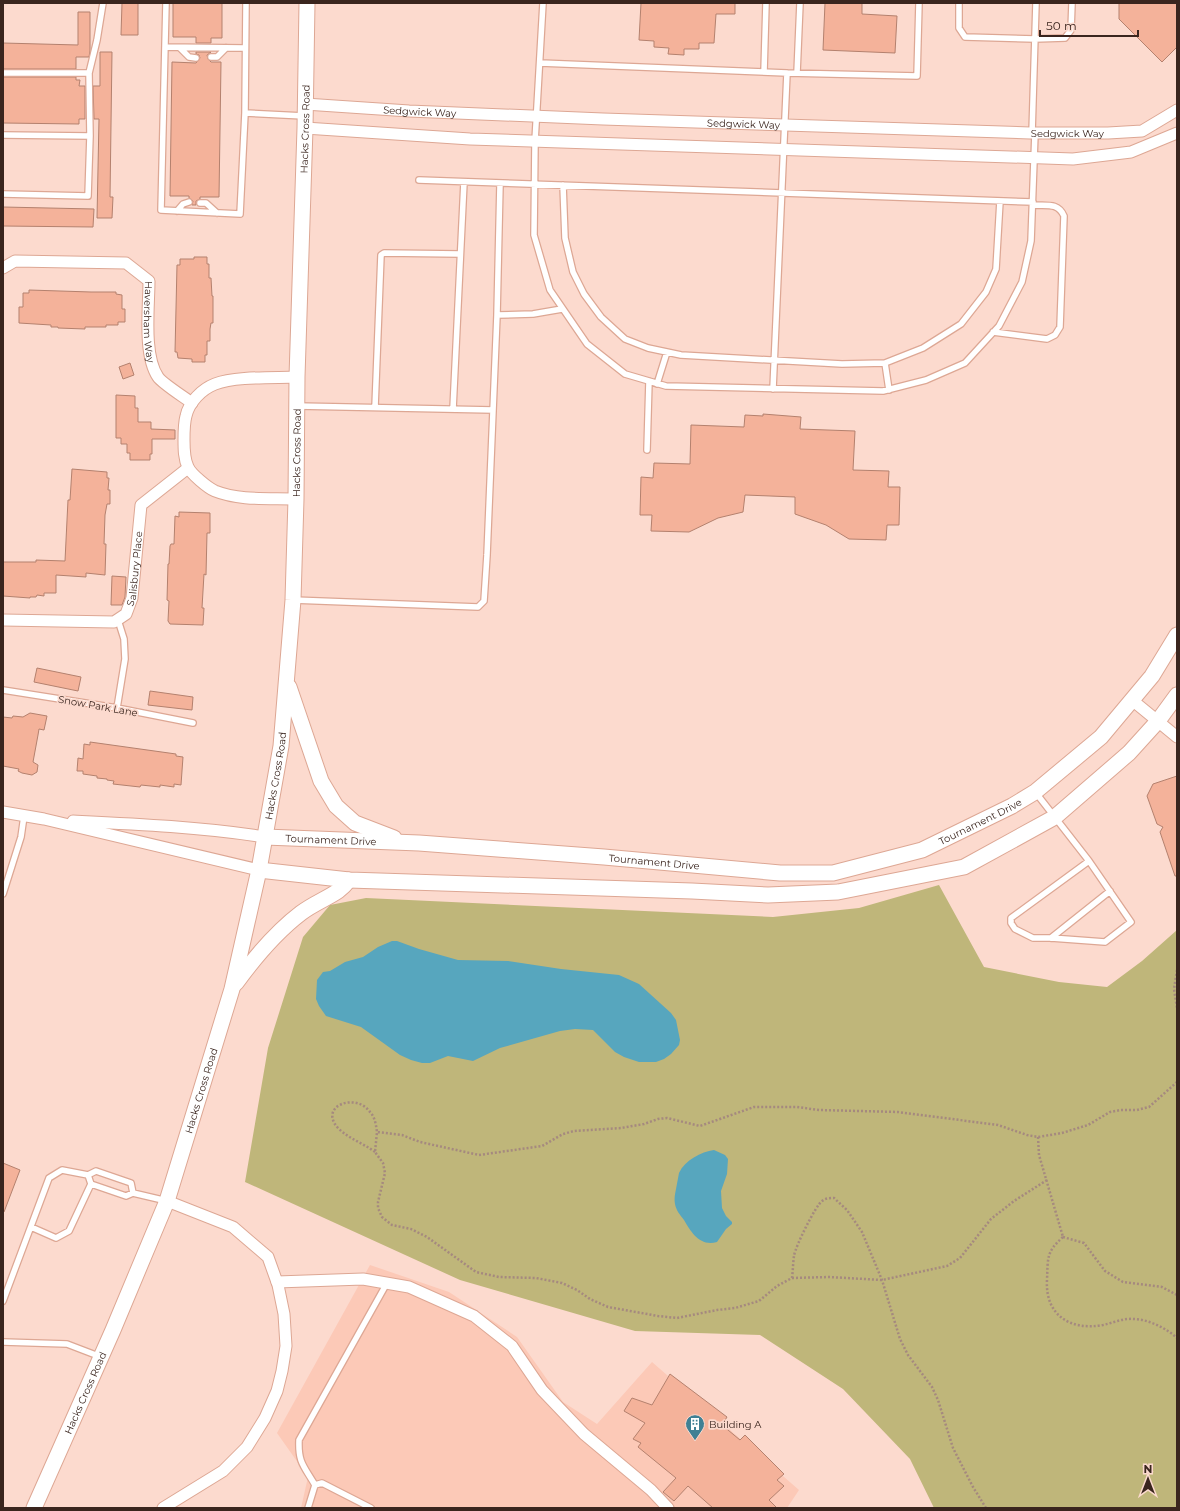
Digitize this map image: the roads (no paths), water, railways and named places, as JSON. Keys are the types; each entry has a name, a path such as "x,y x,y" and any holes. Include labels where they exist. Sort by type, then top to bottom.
{"street":[{"name":"Hacks Cross Road","path":"34,1508 101,1357 167,1201 232,988 265,838 281,746 293,600 297,377 307,3"},
{"name":"Sedgwick Way","path":"305,116 408,111 785,126 1034,133 1108,133 1142,131 1177,110"},
{"path":"305,116 470,139 1073,159 1131,152 1177,133"},
{"name":"Haversham Way","path":"3,268 15,261 126,263 149,280 148,340 151,364 158,378 192,403"},
{"path":"296,499 236,497 214,491 199,480 188,468 184,454 184,434 186,416 192,403 206,388 216,383 238,380 297,377"},
{"name":"Salisbury Place","path":"118,620 126,614 132,598 141,504 188,468"},
{"path":"3,620 114,622 118,620"},
{"name":"Tournament Drive","path":"44,819 134,824 241,834 265,838 406,842 604,857 780,873 833,873 922,850 1012,806 1035,792 1101,737 1152,676 1177,635"},
{"path":"286,680 322,781 336,806 355,823 406,842"},
{"name":"Tournament Drive","path":"3,812 44,819 259,870 350,880 768,895 838,892 964,867 1055,817 1129,753 1158,721 1177,695"},
{"path":"1132,700 1177,737"},
{"path":"232,988 253,960 274,937 300,913 338,891 350,880"},
{"path":"163,1508 224,1471 247,1447 265,1418 277,1391 286,1346 284,1314 277,1282 268,1257 233,1228 167,1201"},
{"path":"277,1282 363,1279 387,1283 409,1287 474,1316 512,1346 542,1390 584,1434 650,1490 668,1508"}],"lane":[{"path":"3,194 88,196 90,136 89,74 97,40 103,3"},
{"path":"166,3 161,210 240,214 246,3"},
{"path":"543,3 535,141 534,235 550,290 587,344 625,374 666,386 883,391 926,380 965,363 999,326 1022,282 1031,242 1033,204 1035,158 1036,3"},
{"path":"764,72 766,3"},
{"path":"797,74 800,3"},
{"path":"540,63 797,74 917,76 919,3"},
{"path":"959,3 959,28 965,37 1035,39 1065,38 1071,30 1072,3"},
{"path":"165,47 245,48"},
{"path":"180,48 189,57 196,58"},
{"path":"211,57 217,57 226,48"},
{"path":"3,73 89,74"},
{"path":"773,389 787,73"},
{"path":"244,113 305,116"},
{"path":"3,135 90,136"},
{"path":"419,180 1000,201 1056,206 1061,209 1064,216 1060,327 1055,336 1047,339 993,332"},
{"path":"453,409 464,182"},
{"path":"293,600 478,607 484,601 497,315 500,184"},
{"path":"564,185 564,238 573,272 584,294 601,317 625,339 648,348 681,355 842,364 884,363 923,348 961,324 986,292 996,269 1000,201"},
{"path":"176,211 183,204 189,202"},
{"path":"200,203 206,204 217,213"},
{"path":"375,407 381,255 384,253 460,254"},
{"path":"497,315 533,314 562,308"},
{"path":"657,384 667,352"},
{"path":"884,363 889,390"},
{"path":"647,450 649,381"},
{"path":"297,406 493,410"},
{"path":"117,708 125,660 124,639 118,620"},
{"name":"Snow Park Lane","path":"3,690 117,708 193,723"},
{"path":"1035,792 1089,861 1131,922 1105,942 1033,938 1015,929 1011,923 1011,918 1089,861"},
{"path":"3,894 21,837 24,816"},
{"path":"1051,938 1110,892"},
{"path":"3,1301 49,1178 62,1170 88,1175 96,1171 131,1183 133,1192"},
{"path":"31,1228 56,1238 69,1231 91,1184 88,1175"},
{"path":"91,1184 126,1196 133,1192 167,1201"},
{"path":"308,1508 315,1485 304,1467 299,1454 299,1440 387,1283"},
{"path":"3,1342 67,1344 101,1357"},
{"path":"315,1485 322,1483 371,1508"}],"water":[{"path":"392,941 397,941 458,960 508,961 561,969 619,975 639,984 671,1013 676,1020 680,1040 679,1045 664,1059 656,1062 639,1062 615,1052 593,1030 575,1029 560,1031 500,1048 473,1061 448,1056 430,1063 422,1063 411,1060 400,1055 361,1027 326,1016 316,999 317,980 323,972 330,971 345,962 363,957 378,947"},
{"path":"714,1150 725,1155 728,1159 727,1174 721,1191 722,1208 732,1224 726,1229 717,1242 711,1243 701,1240 693,1234 677,1210 675,1204 675,1193 679,1173 685,1164 694,1157"}],"place":[{"name":"Building A","path":"695,1441"}]}
